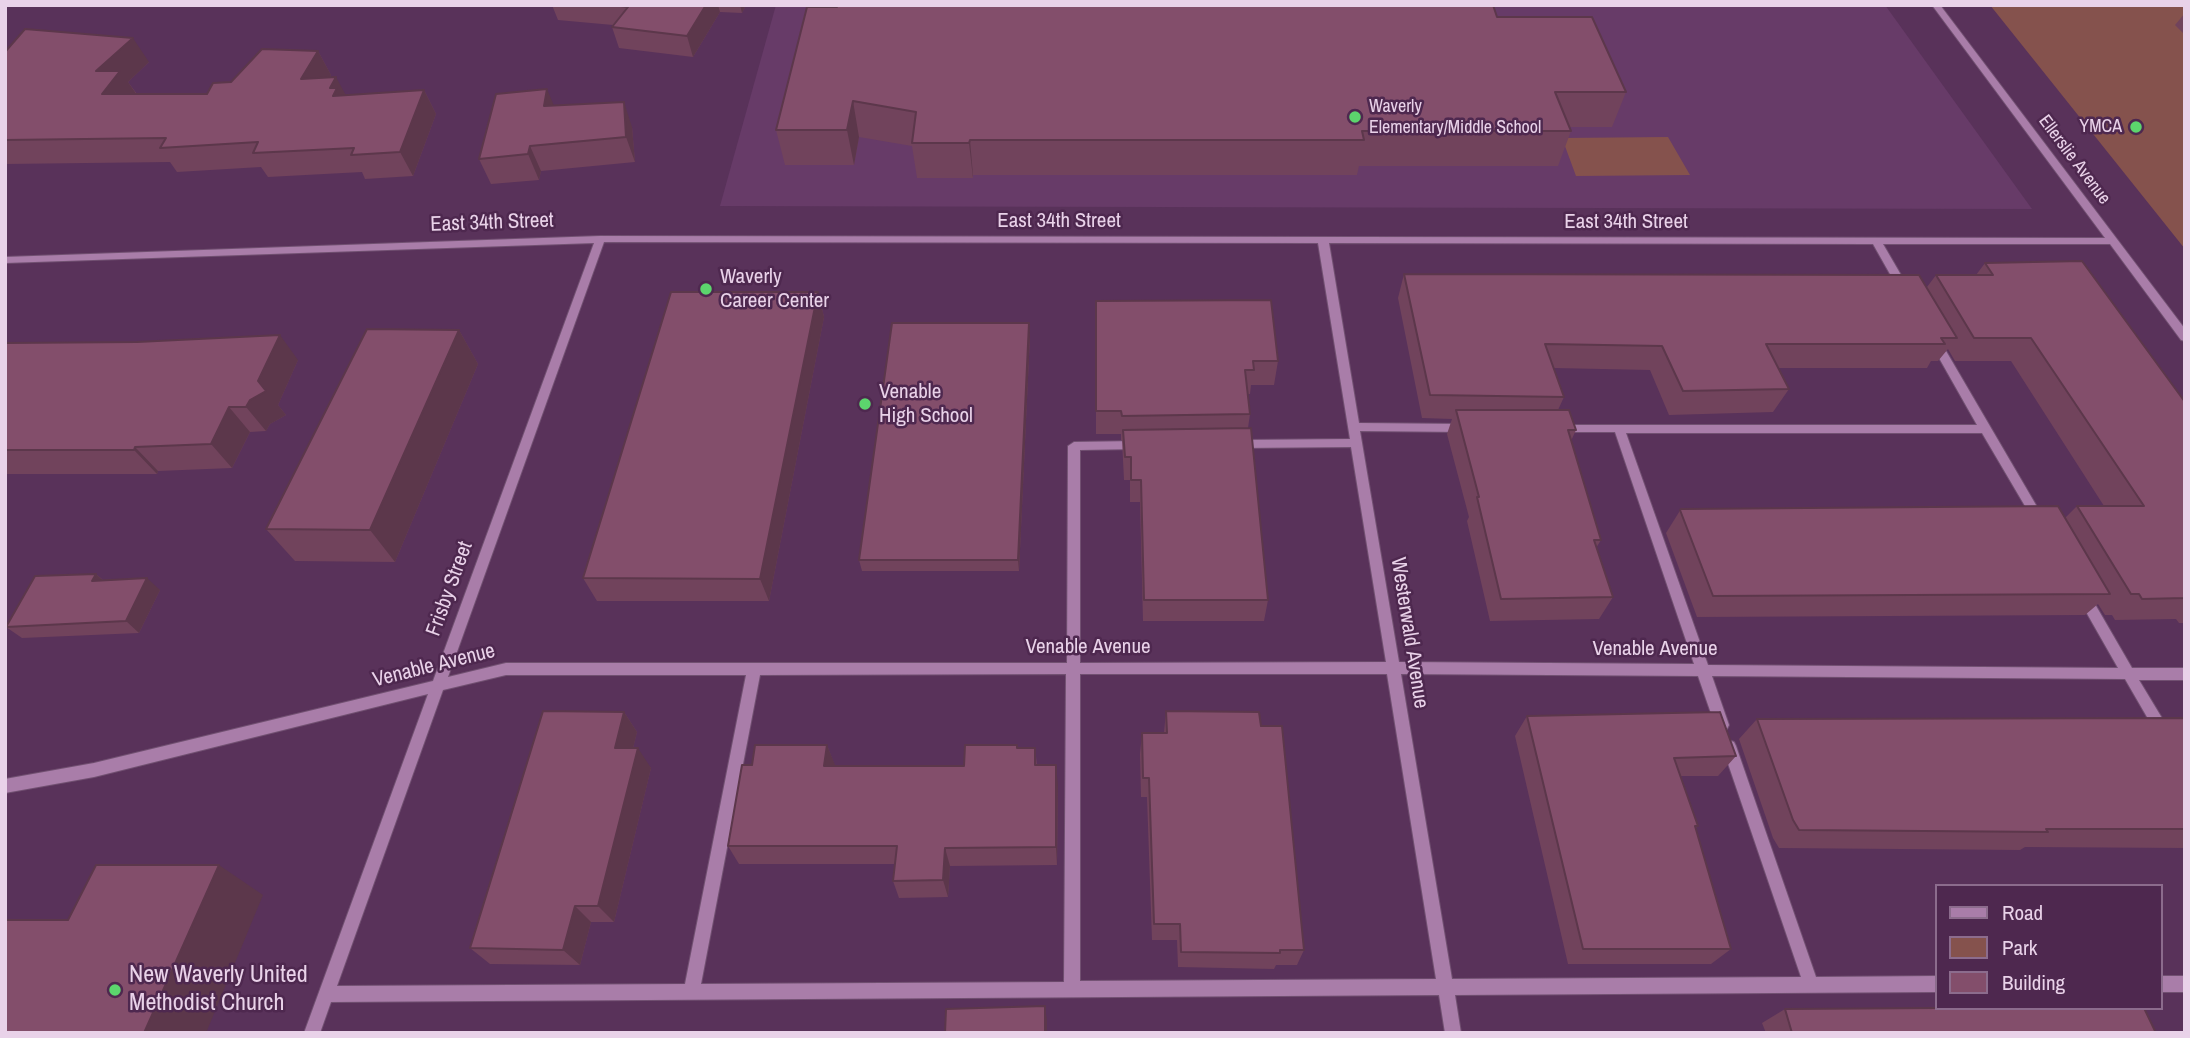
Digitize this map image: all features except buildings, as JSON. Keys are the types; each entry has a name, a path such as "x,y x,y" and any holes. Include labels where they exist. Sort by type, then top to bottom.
{"street":[{"name":"Ellerslie Avenue","path":"1936,5 2185,337"},
{"name":"East 34th Street","path":"5,260 600,239 2113,241"},
{"name":"Frisby Street","path":"312,1033 600,239"},
{"name":"Westerwald Avenue","path":"1323,240 1453,1033"},
{"path":"1877,242 1911,300"},
{"path":"1931,335 2047,533"},
{"path":"1354,427 1479,428"},
{"path":"1549,428 1986,429"},
{"path":"1619,428 1811,985"},
{"path":"1222,444 1356,443"},
{"path":"1072,989 1074,446 1155,445"},
{"path":"2074,580 2171,746"},
{"name":"Venable Avenue","path":"5,786 94,770 506,669 1394,668 2185,674"},
{"path":"692,991 754,669"},
{"path":"327,994 1934,984"},
{"path":"2162,984 2185,984"}],"shaded area":[{"name":"Waverly Elementary/Middle School","path":"776,5 1885,5 2032,209 720,206"}],"green space":[{"name":"YMCA","path":"1990,5 2185,5 2185,249"},
{"path":"1668,137 1690,175 1576,176 1562,138"}],"place":[{"name":"Waverly Elementary/Middle School","path":"1355,117"},
{"name":"YMCA","path":"2136,127"},
{"name":"Waverly Career Center","path":"706,289"},
{"name":"Venable High School","path":"865,404"},
{"name":"New Waverly United Methodist Church","path":"115,990"}]}
